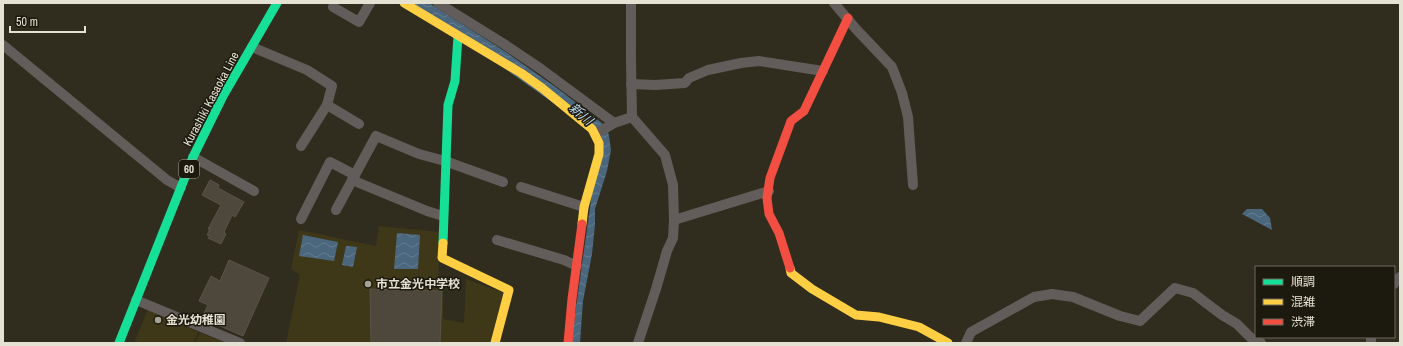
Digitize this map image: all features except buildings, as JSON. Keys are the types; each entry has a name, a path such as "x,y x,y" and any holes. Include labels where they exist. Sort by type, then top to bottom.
{"street":[{"name":"Kurashiki Kasaoka Line","path":"119,343 193,157 220,102 277,3"},
{"path":"333,7 359,22 370,3"},
{"path":"404,3 521,73 581,120 596,134 599,142 599,154 584,207 568,343"},
{"path":"438,3 504,44 614,123"},
{"path":"631,3 632,117 665,155 673,185 674,220 672,238 638,343"},
{"path":"834,3 892,67 902,93 908,117 913,185"},
{"path":"848,18 804,111 791,121 770,178 767,198 769,214 779,233 791,272 812,289 856,315 879,317 919,327 948,343"},
{"path":"458,36 455,81 448,105 442,258 509,290 495,343"},
{"path":"3,45 167,180 181,188"},
{"path":"252,47 307,70 332,86 327,105 301,146"},
{"path":"631,84 655,85 685,83 689,78 708,70 741,63 760,61 823,71"},
{"path":"327,105 359,124"},
{"path":"596,134 614,123 632,117"},
{"path":"336,210 376,136 419,154 445,161 504,182"},
{"path":"193,157 254,191"},
{"path":"301,219 330,162 353,178 427,211 443,216"},
{"path":"521,188 584,207"},
{"path":"674,220 769,191"},
{"path":"497,240 564,260 577,266"},
{"path":"966,343 971,332 1034,297 1052,294 1072,297 1120,316 1140,321 1175,288 1193,293 1222,315 1237,324 1252,340 1261,343"},
{"path":"136,300 240,343"}],"shaded area":[{"name":"市立金光中学校","path":"379,226 440,232 438,288 443,289 443,319 464,323 466,279 504,293 492,343 286,343 300,275 291,269 299,230 376,246"},
{"name":"金光幼稚園","path":"148,309 198,332 193,343 134,343"},
{"path":"200,333 227,343 195,343"}],"water":[{"name":"新川","path":"412,3 429,3 506,52 561,91 603,124 608,132 611,150 607,171 595,209 592,254 583,301 580,343 571,343 600,136"},
{"path":"1247,209 1262,209 1270,218 1272,230 1242,214"},
{"path":"397,233 420,235 418,269 394,269"},
{"path":"303,235 338,242 334,261 299,256"},
{"path":"346,246 357,247 353,267 342,265"}],"traffic: fast":[{"path":"119,343 193,157 223,96 277,3"},
{"path":"443,243 448,105 455,81 458,36"}],"traffic: slow":[{"path":"404,3 521,73 542,88 592,129 599,143 599,154 584,207 582,224"},
{"path":"443,243 442,258 509,290 495,343"},
{"path":"790,268 791,273 812,289 856,315 879,317 919,327 948,343"}],"traffic: jam":[{"path":"790,268 779,233 769,214 767,198 770,178 791,121 804,111 848,18"},
{"path":"568,343 582,224"}],"place":[{"name":"市立金光中学校","path":"368,284"},
{"name":"金光幼稚園","path":"158,320"}]}
